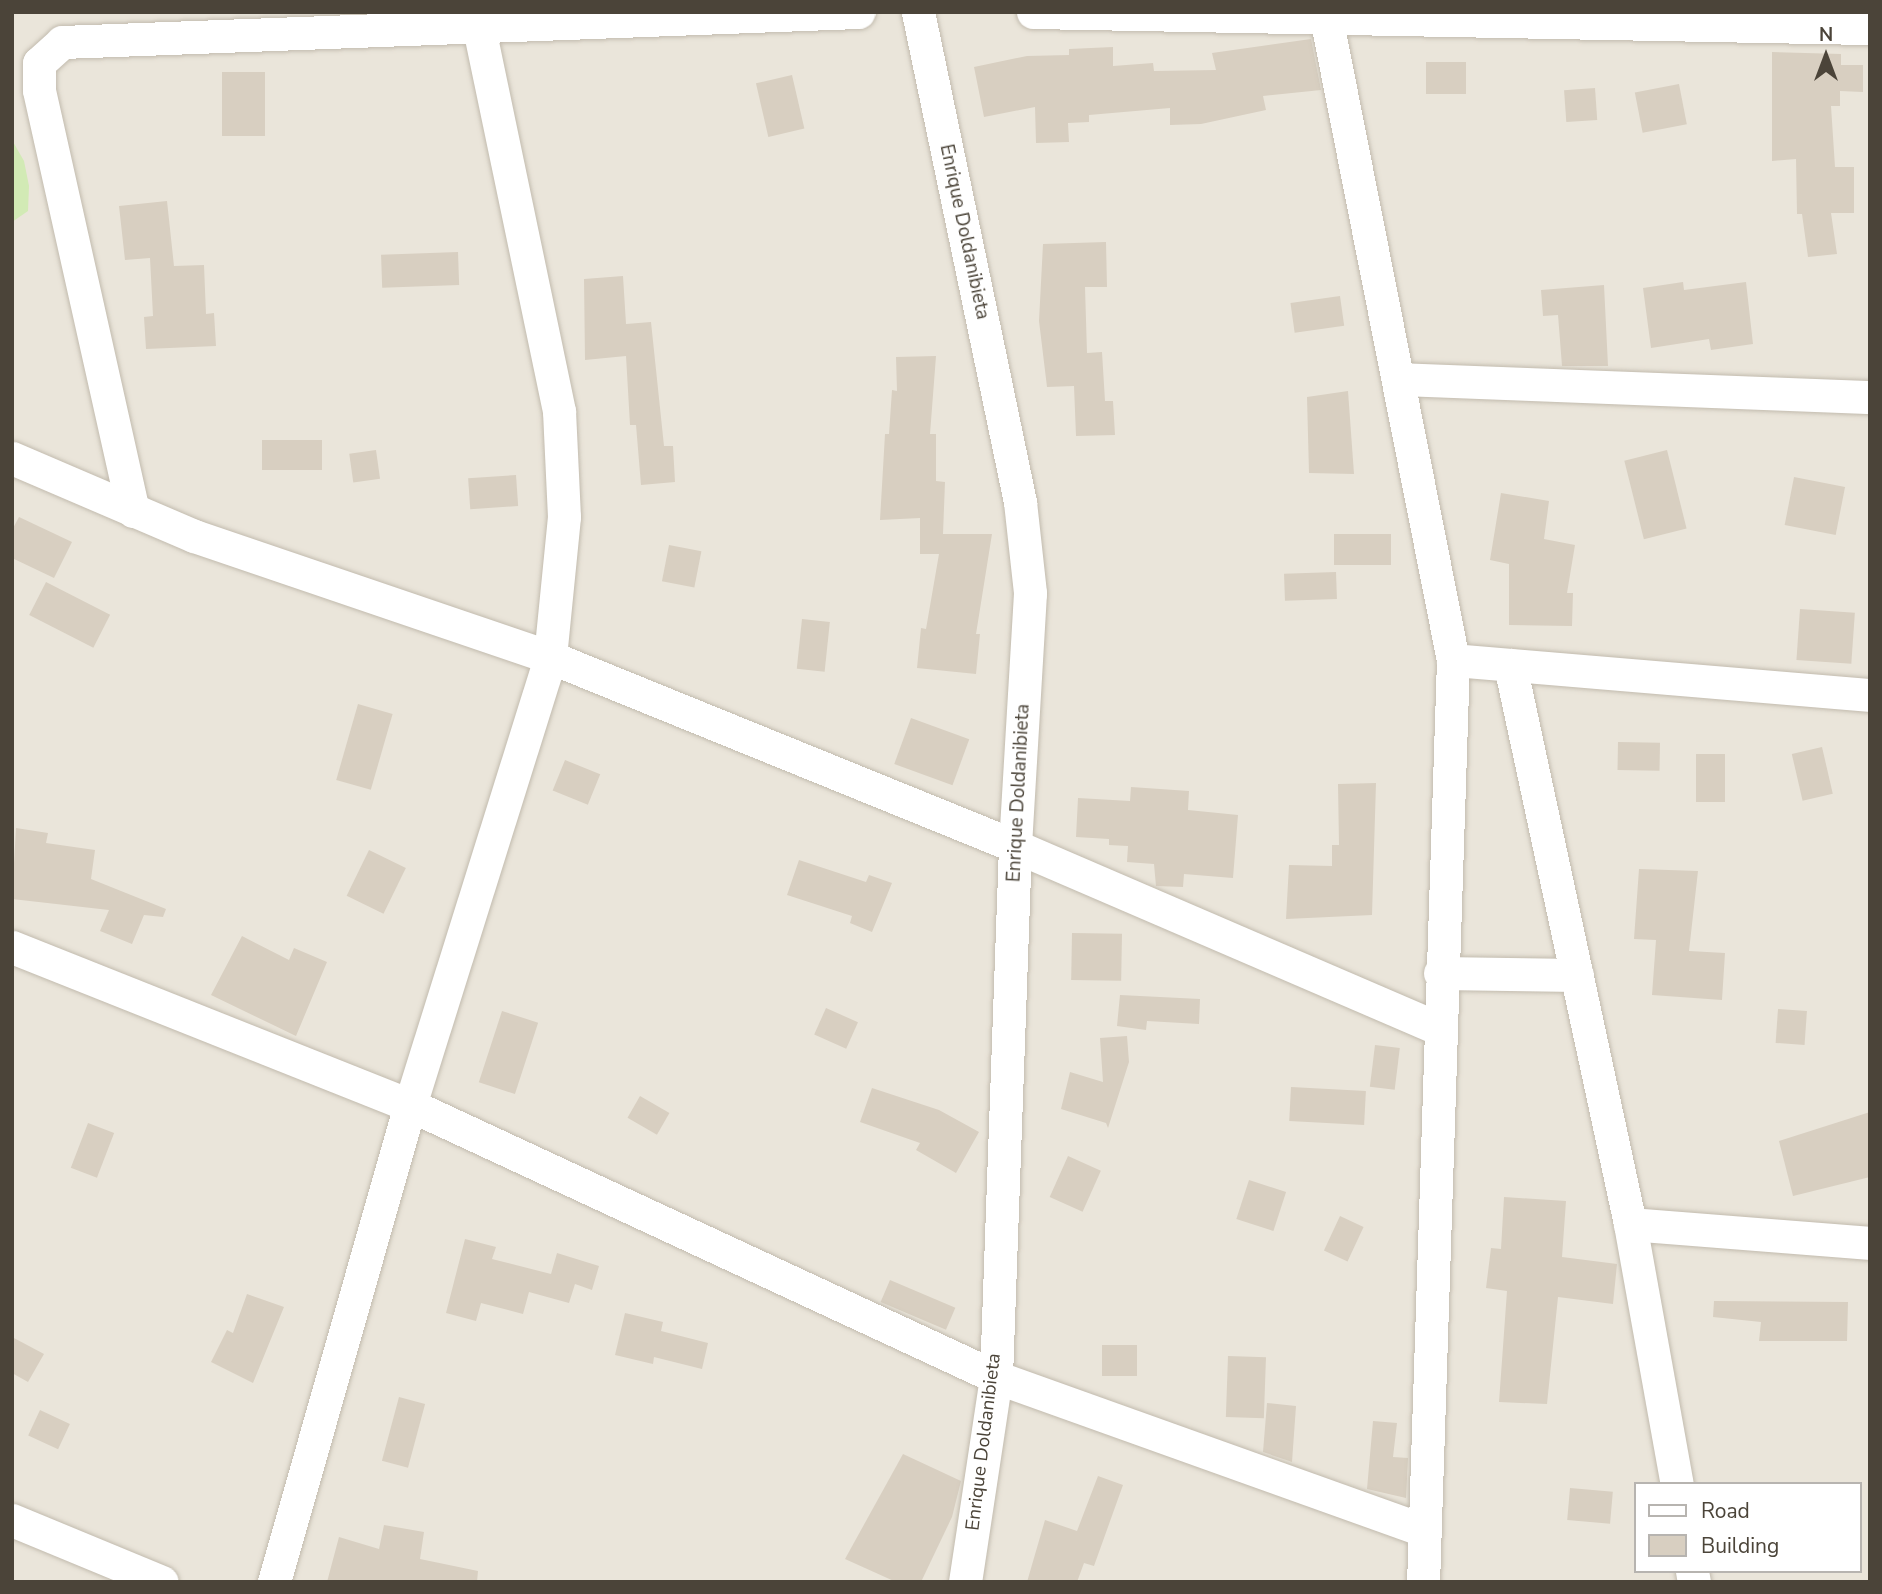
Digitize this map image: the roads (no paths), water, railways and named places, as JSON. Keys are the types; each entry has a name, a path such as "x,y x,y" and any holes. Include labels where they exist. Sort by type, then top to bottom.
{"street":[{"path":"133,511 39,90 39,64 62,42 477,19 858,12"},
{"name":"Enrique Doldanibieta","path":"918,12 1020,502 1030,593 1015,846 996,1377 965,1582"},
{"path":"1032,12 1815,19 1870,27"},
{"path":"1325,15 1453,660 1438,1028 1423,1582"},
{"path":"274,1582 410,1105 550,657 564,517 559,411 477,19"},
{"path":"1399,379 1870,397"},
{"path":"12,458 133,511 550,657 1015,846 1438,1028"},
{"path":"1453,660 1870,695"},
{"path":"1510,665 1630,1224 1677,1482"},
{"path":"12,947 410,1105 996,1377 1424,1530"},
{"path":"1440,973 1577,975"},
{"path":"1630,1224 1870,1243"},
{"path":"12,1520 162,1582"}]}
